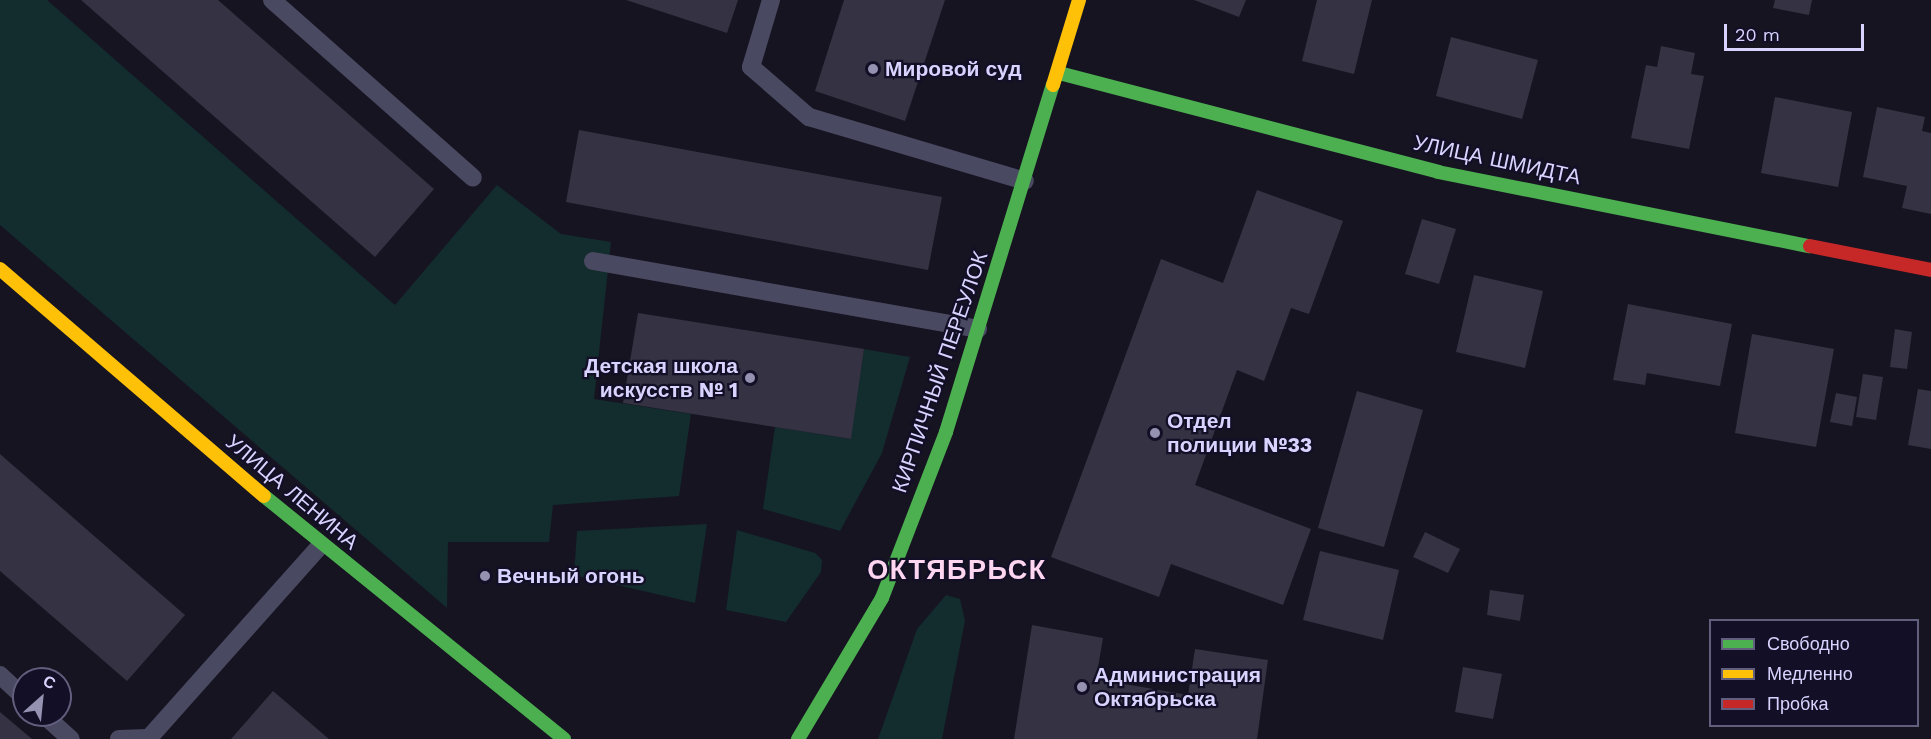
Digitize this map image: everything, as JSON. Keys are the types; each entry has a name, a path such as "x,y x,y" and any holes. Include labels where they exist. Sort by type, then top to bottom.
{"street":[{"name":"КИРПИЧНЫЙ ПЕРЕУЛОК","path":"798,739 882,598 978,329 1059,73 1079,0"},
{"name":"УЛИЦА ШМИДТА","path":"1059,73 1438,172 1931,270"},
{"name":"УЛИЦА ЛЕНИНА","path":"0,268 321,545 564,739"}],"lane":[{"path":"272,0 473,178"},
{"path":"771,0 751,67 809,117 1025,181"},
{"path":"593,261 978,329"},
{"path":"119,739 148,738 321,545"},
{"path":"0,675 12,686"},
{"path":"58,727 71,739"}],"green space":[{"path":"0,0 47,0 395,305 497,185 561,234 611,242 594,399 691,414 679,496 553,505 549,542 448,542 447,608 0,225"},
{"path":"864,349 910,357 882,453 840,531 763,509 775,427 850,439"},
{"path":"707,524 695,603 574,575 577,531"},
{"path":"737,530 815,553 822,560 821,572 786,622 726,610"},
{"path":"946,595 960,599 965,621 942,739 878,739 917,629"}],"building":[{"path":"81,0 218,0 434,189 375,257"},
{"path":"626,0 738,0 727,33"},
{"path":"844,0 945,0 905,121 815,91"},
{"path":"1194,0 1246,0 1239,17"},
{"path":"1317,0 1372,0 1354,74 1302,61"},
{"path":"1775,0 1812,0 1809,15 1773,8"},
{"path":"1451,37 1538,60 1522,119 1436,96"},
{"path":"1661,46 1695,53 1691,74 1704,76 1689,149 1631,138 1646,65 1657,67"},
{"path":"1775,97 1852,112 1838,187 1761,173"},
{"path":"1877,107 1925,117 1922,131 1931,133 1931,214 1902,208 1907,186 1863,177"},
{"path":"579,130 942,197 928,270 566,202"},
{"name":"Отдел полиции №33","path":"1257,190 1343,221 1309,314 1291,308 1264,381 1237,370 1195,485 1311,529 1283,605 1171,564 1159,597 1051,557 1161,259 1223,283"},
{"path":"1422,219 1456,229 1439,284 1405,274"},
{"path":"1474,275 1543,291 1525,368 1456,352"},
{"path":"1628,304 1732,324 1720,386 1647,373 1645,385 1613,380"},
{"path":"638,313 864,349 851,439 623,403"},
{"path":"1895,329 1912,332 1907,369 1890,367"},
{"path":"1752,334 1834,349 1816,447 1735,433"},
{"path":"1863,374 1883,377 1876,420 1856,417"},
{"path":"1918,389 1931,391 1931,449 1908,445"},
{"path":"1357,391 1423,410 1384,547 1318,528"},
{"path":"1836,393 1857,397 1852,426 1830,422"},
{"path":"0,454 185,615 127,681 0,571"},
{"path":"1425,532 1460,549 1448,573 1413,557"},
{"path":"1320,551 1399,570 1383,640 1303,620"},
{"path":"1490,590 1524,595 1520,621 1487,615"},
{"name":"Администрация Октябрьска","path":"1032,625 1103,638 1096,679 1188,695 1195,649 1268,660 1257,739 1014,739"},
{"path":"1463,667 1502,674 1493,719 1455,712"},
{"path":"273,691 329,739 231,739"},
{"path":"0,712 12,722 12,727 18,727 32,739 0,739"}],"traffic: fast":[{"path":"1059,73 1438,172 1810,246"},
{"path":"798,739 882,598 946,432 1053,85"},
{"path":"264,496 564,739"}],"traffic: slow":[{"path":"1053,85 1079,0"},
{"path":"0,269 264,496"}],"traffic: jam":[{"path":"1810,246 1931,270"}],"place":[{"name":"Мировой суд","path":"873,69"},
{"name":"Детская школа искусств № 1","path":"750,378"},
{"name":"Отдел полиции №33","path":"1155,433"},
{"name":"Вечный огонь","path":"485,576"},
{"name":"Администрация Октябрьска","path":"1082,687"}],"district":[{"name":"ОКТЯБРЬСК","path":"957,571"}]}
